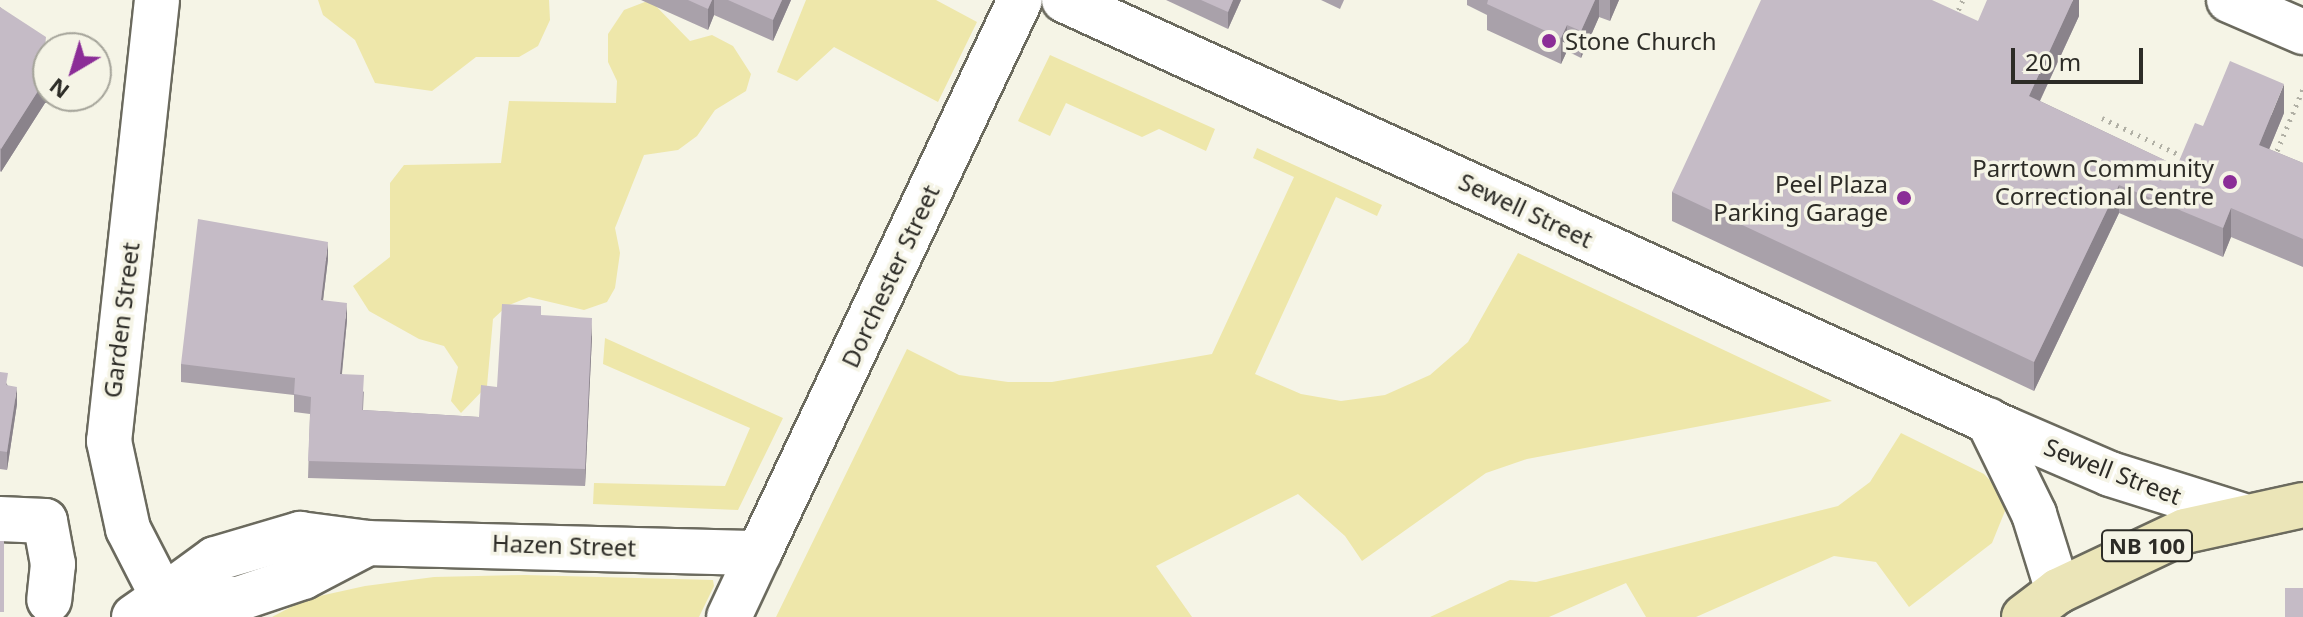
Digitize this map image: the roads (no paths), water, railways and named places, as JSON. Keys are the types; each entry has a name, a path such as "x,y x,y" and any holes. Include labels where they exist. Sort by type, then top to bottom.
{"main road":[{"name":"NB 100","path":"2024,617 2058,591 2132,552 2241,515 2303,505"}],"street":[{"name":"Garden Street","path":"157,0 109,441 128,529 160,610"},
{"name":"Dorchester Street","path":"729,617 1020,0"},
{"name":"Sewell Street","path":"1064,0 2110,474 2241,515"},
{"path":"2229,0 2303,32"},
{"name":"Sewell Street","path":"1988,420 2034,514 2058,591"},
{"path":"0,519 45,521 53,564 49,600"},
{"name":"Hazen Street","path":"160,610 238,599 303,577 368,543 759,553"}],"place":[{"name":"Stone Church","path":"1549,41"},
{"name":"Parrtown Community Correctional Centre","path":"2230,182"},
{"name":"Peel Plaza Parking Garage","path":"1904,198"}]}
